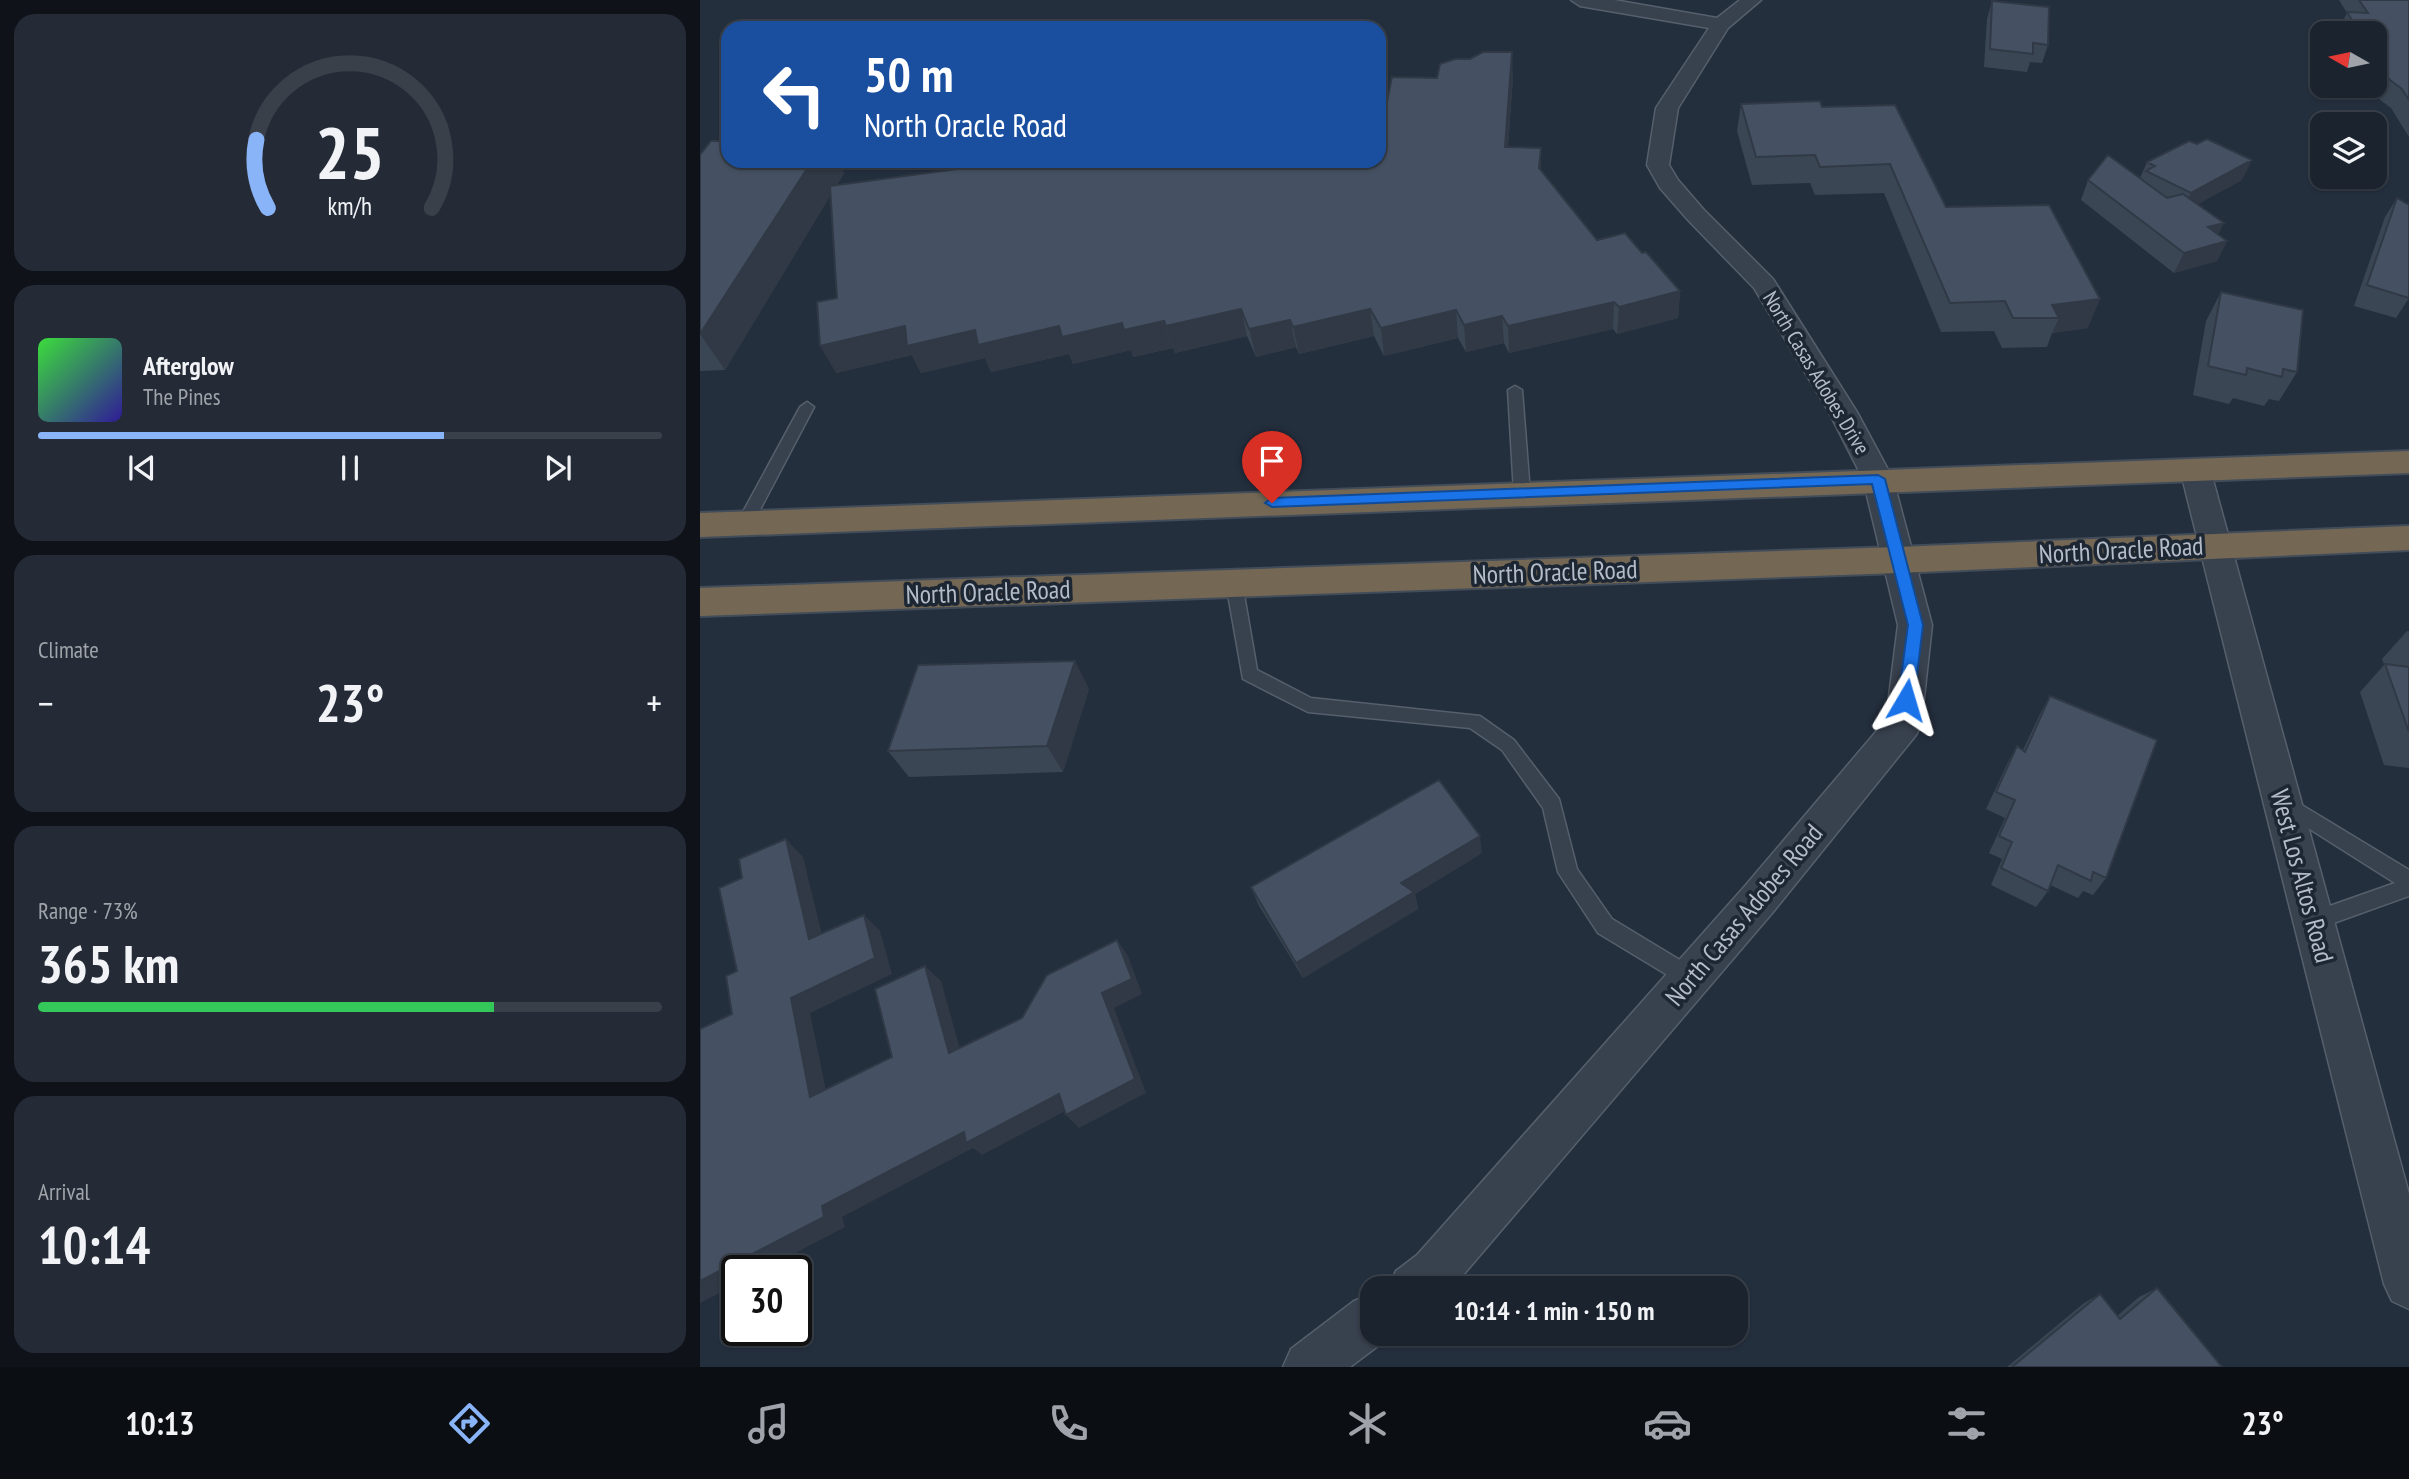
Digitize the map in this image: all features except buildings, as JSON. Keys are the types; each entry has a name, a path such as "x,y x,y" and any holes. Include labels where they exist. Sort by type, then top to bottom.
{"highway":[{"path":"700,524 2409,461"},
{"name":"North Oracle Road","path":"700,603 1898,560 2409,538"}],"street":[{"path":"1580,0 1721,24"},
{"name":"North Casas Adobes Drive","path":"1752,0 1721,24 1667,108 1658,165 1668,183 1696,215 1764,284 1843,412 1878,479"},
{"name":"West Los Altos Road","path":"2196,469 2409,1283"},
{"name":"North Casas Adobes Road","path":"1429,1276 1691,978 1903,725 1915,625 1878,479"},
{"path":"1308,1367 1360,1328"}],"lane":[{"path":"1515,390 1522,493"},
{"path":"745,523 807,407"},
{"path":"1234,583 1249,674 1308,705 1474,721 1508,745 1552,805 1568,872 1605,926 1691,978"},
{"path":"2283,802 2409,881"},
{"path":"2314,921 2409,887"}],"route":[{"path":"1272,503 1878,479 1915,625 1906,700"}]}
